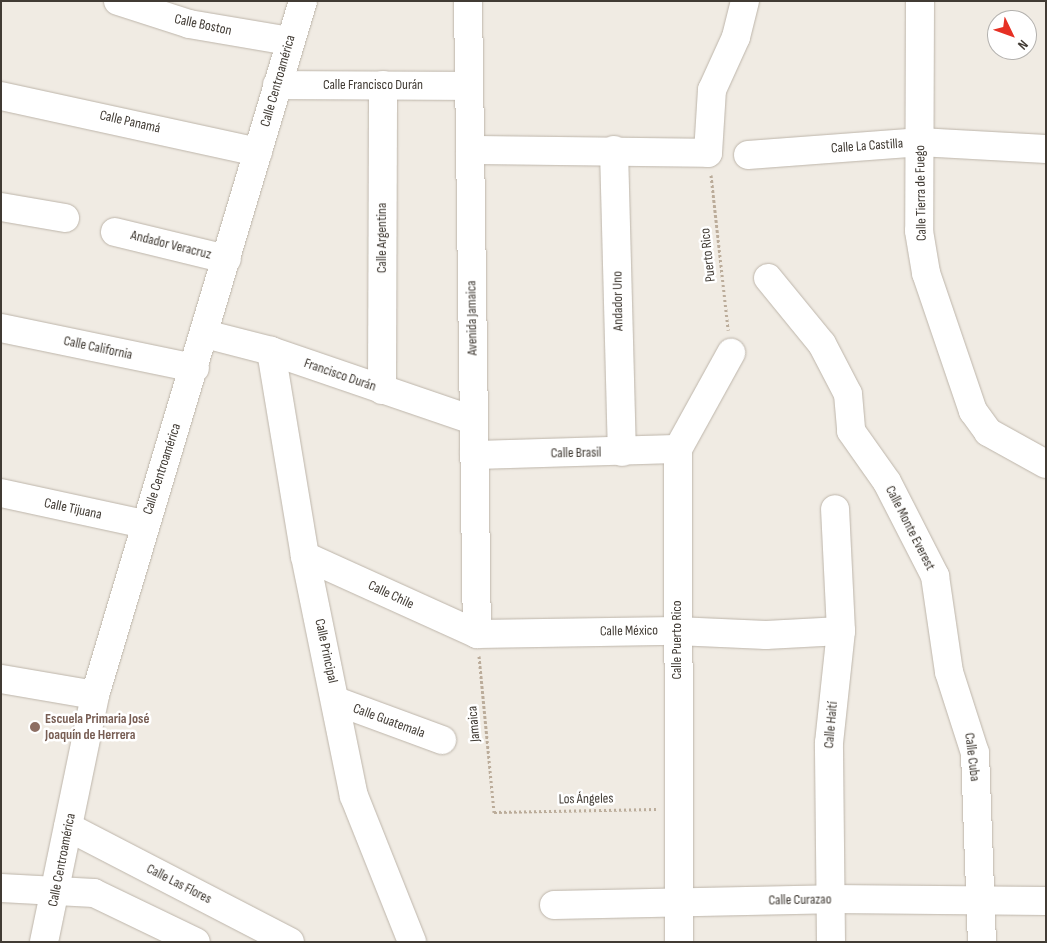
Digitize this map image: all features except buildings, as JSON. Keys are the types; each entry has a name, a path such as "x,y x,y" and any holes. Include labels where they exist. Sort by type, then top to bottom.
{"street":[{"name":"Calle Boston","path":"118,1 189,24 289,41"},
{"name":"Calle Centroamérica","path":"44,942 57,890 95,695 144,524 196,368 302,1"},
{"name":"Avenida Jamaica","path":"468,1 477,634"},
{"path":"470,150 614,150 708,154 712,90 736,37 745,1"},
{"name":"Calle Tierra de Fuego","path":"920,1 919,231 926,273 973,411 988,432 1046,464"},
{"name":"Calle Francisco Durán","path":"277,85 469,86"},
{"name":"Calle Argentina","path":"382,390 383,85"},
{"name":"Calle Panamá","path":"1,96 258,152"},
{"name":"Calle La Castilla","path":"748,156 919,142 1046,149"},
{"name":"Andador Uno","path":"614,150 622,452"},
{"path":"1,207 65,218"},
{"name":"Andador Veracruz","path":"115,232 227,259"},
{"name":"Calle Monte Everest","path":"768,278 822,344 848,394 851,430 887,482 935,576"},
{"name":"Calle California","path":"1,328 196,368"},
{"name":"Francisco Durán","path":"205,334 271,351 473,420"},
{"name":"Calle Principal","path":"271,351 305,556 354,796 412,942"},
{"name":"Calle Puerto Rico","path":"679,942 676,630 678,449 731,353"},
{"name":"Calle Brasil","path":"474,455 678,449"},
{"name":"Calle Tijuana","path":"1,493 144,524"},
{"name":"Calle Haití","path":"831,942 829,743 841,631 835,508"},
{"name":"Calle Chile","path":"305,556 477,634"},
{"name":"Calle Cuba","path":"935,576 950,672 974,753 982,942"},
{"name":"Calle México","path":"477,634 676,630 766,635 841,631"},
{"path":"1,680 95,695"},
{"name":"Calle Guatemala","path":"336,701 442,740"},
{"name":"Calle Las Flores","path":"68,827 290,942"},
{"path":"1,888 57,890 94,894 196,942"},
{"name":"Calle Curazao","path":"554,906 831,899 1046,901"}],"path":[{"name":"Puerto Rico","path":"708,154 731,353"},
{"name":"Jamaica","path":"477,634 494,812"},
{"name":"Los Ángeles","path":"494,812 679,808"}],"place":[{"name":"Escuela Primaria José Joaquín de Herrera","path":"35,727"}]}
